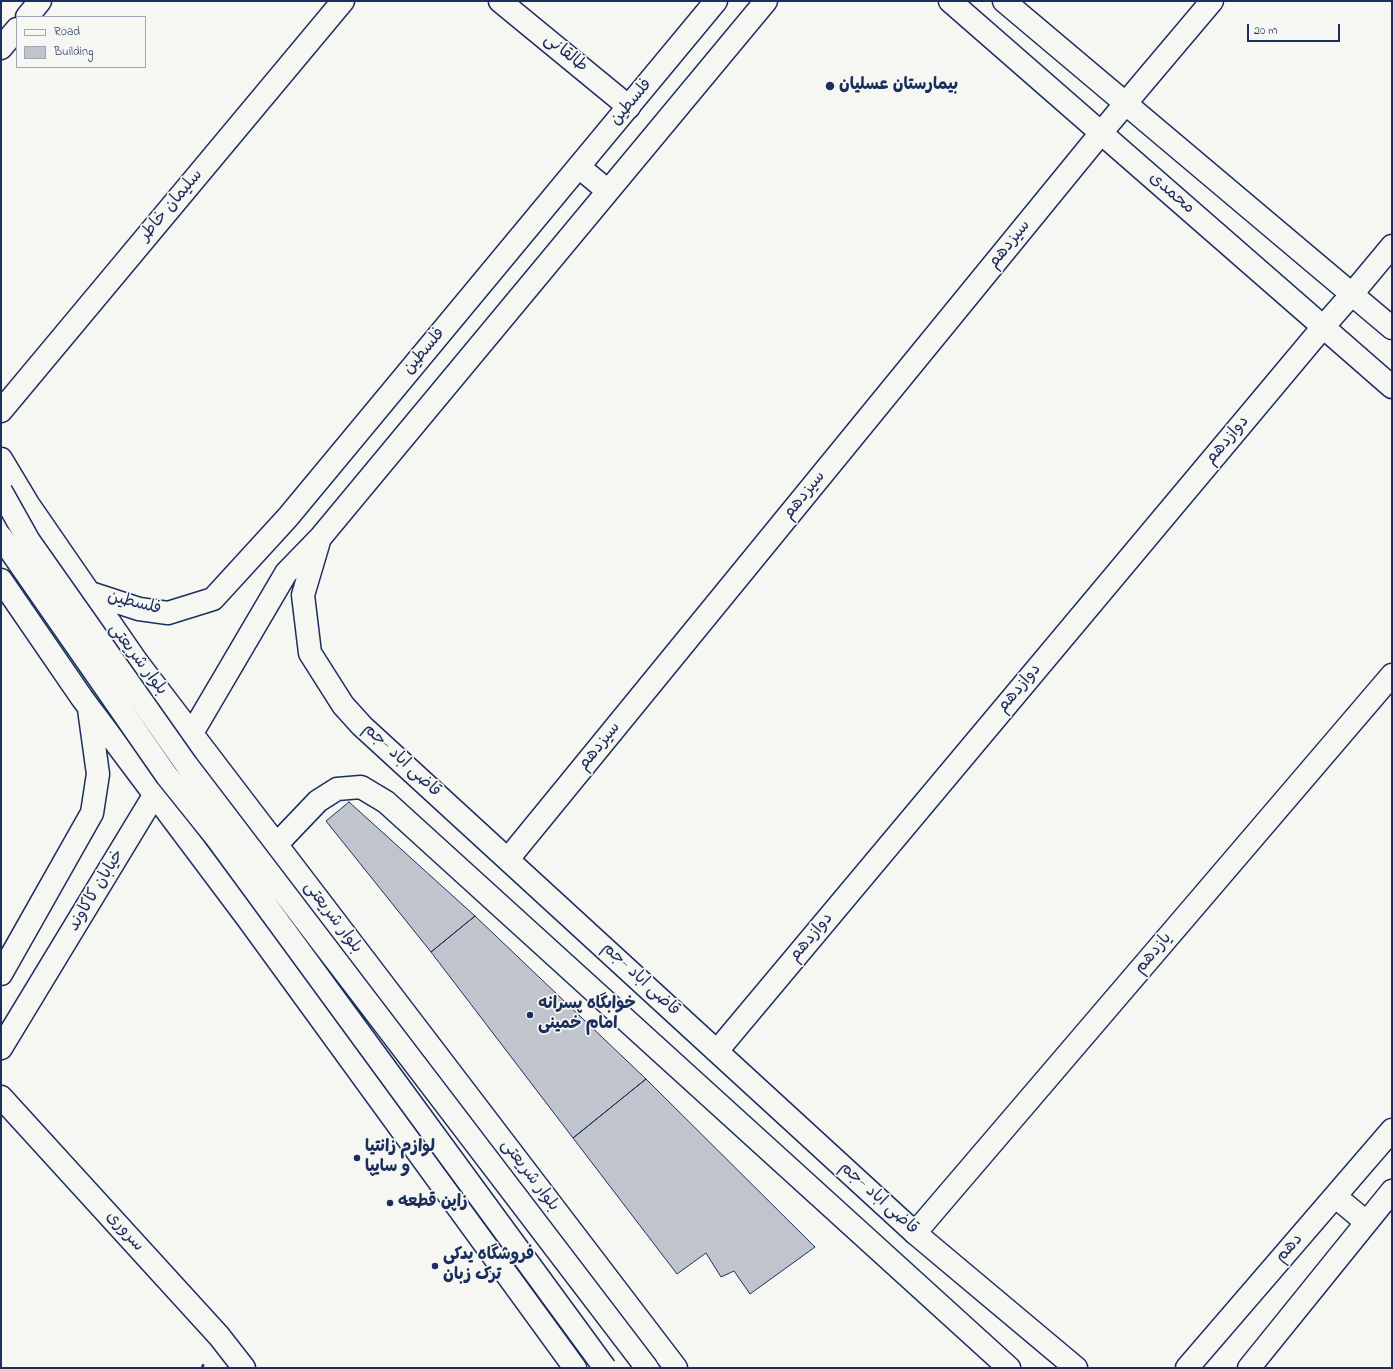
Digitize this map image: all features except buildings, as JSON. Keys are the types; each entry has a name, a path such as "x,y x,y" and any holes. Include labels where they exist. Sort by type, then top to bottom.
{"main road":[{"path":"28,16 40,1"},
{"name":"سلیمان خاطر","path":"1,411 343,1"},
{"name":"طالقانی","path":"500,1 629,107"},
{"name":"فلسطین","path":"28,620 28,605 33,591 43,581 57,576 72,578 86,589 139,609 168,613 212,599 293,511 716,1"},
{"path":"320,538 766,1"},
{"name":"محمدی","path":"950,1 1392,387"},
{"path":"1004,1 1392,328"},
{"path":"1125,104 1212,1"},
{"path":"1,48 16,30"},
{"name":"سیزدهم","path":"508,859 1125,104"},
{"path":"579,167 608,191"},
{"path":"1352,294 1392,246"},
{"name":"دوازدهم","path":"717,1051 1352,294"},
{"name":"بلوار شریعتی","path":"1,459 28,504 86,589 192,733 304,883 676,1368"},
{"path":"1,491 29,541 186,764 647,1368"},
{"path":"28,504 27,516 22,526 13,535 1,538 167,776 216,837 605,1368"},
{"name":"قاضی اباد -جم","path":"320,538 303,595 310,654 343,705 362,726 915,1233 1076,1368"},
{"name":"خیابان کاکاوند","path":"1,1048 155,795 286,573 320,538"},
{"path":"1,580 89,707 248,919 575,1368"},
{"name":"یازدهم","path":"915,1233 1392,674"},
{"path":"1,974 92,813 98,774 89,707"},
{"path":"213,874 238,872 258,856 264,844 271,838 318,801 337,790 361,787 386,802 1009,1368"},
{"path":"248,919 252,896 260,887 270,880 282,877 294,878 304,883"},
{"name":"سروری","path":"1,1097 219,1336 244,1368"},
{"name":"دهم","path":"1187,1368 1336,1197 1392,1130"},
{"path":"1249,1368 1392,1190"},
{"path":"1336,1197 1366,1222"}],"place":[{"name":"بیمارستان عسلیان","path":"830,86"},
{"name":"خوابگاه پسرانه امام خمینی","path":"530,1015"},
{"name":"لوازم زانتیا و سایپا","path":"357,1158"},
{"name":"زاپن قطعه","path":"390,1203"},
{"name":"فروشگاه یدکی ترک زبان","path":"435,1266"}]}
